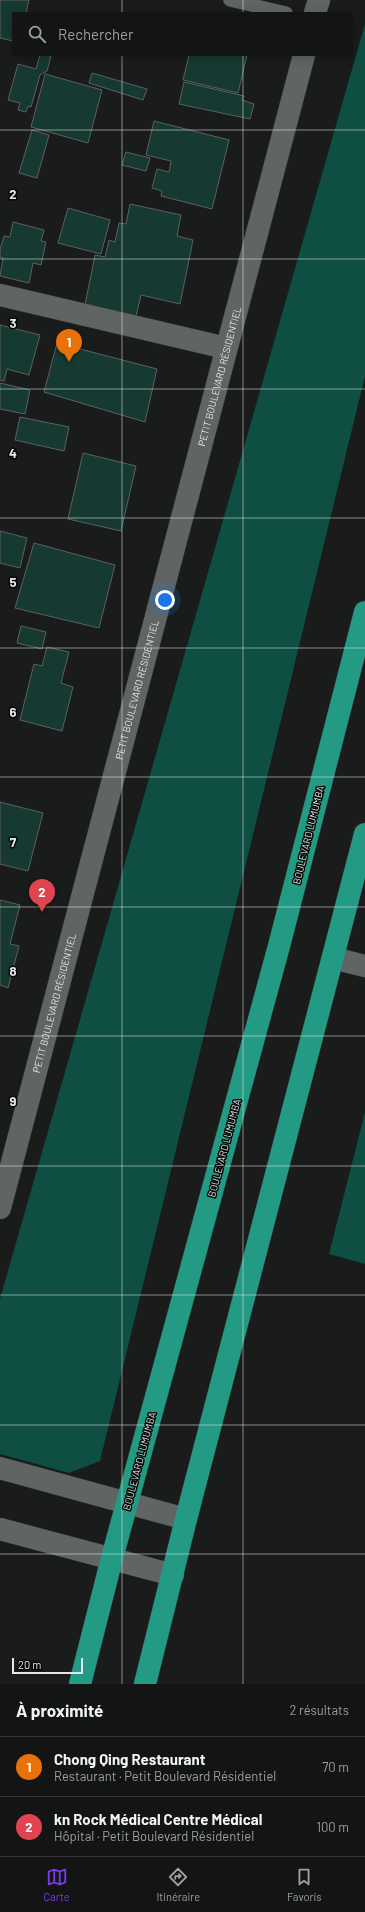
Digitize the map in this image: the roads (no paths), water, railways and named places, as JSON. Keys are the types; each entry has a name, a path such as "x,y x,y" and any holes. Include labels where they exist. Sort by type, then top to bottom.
{"highway":[{"name":"BOULEVARD LUMUMBA","path":"80,1684 112,1558 279,946 365,612"},
{"path":"145,1684 186,1519 365,834"}],"street":[{"path":"315,12 319,0"},
{"name":"PETIT BOULEVARD RÉSIDENTIEL","path":"0,1208 304,56"},
{"path":"0,295 226,348"},
{"path":"333,958 365,966"},
{"path":"0,1468 186,1519"},
{"path":"0,1529 173,1575"}],"lane":[{"path":"230,0 282,12"}],"place":[{"name":"Chong Qing Restaurant","path":"69,362"},
{"name":"kn Rock Médical Centre Médical","path":"42,912"}]}
